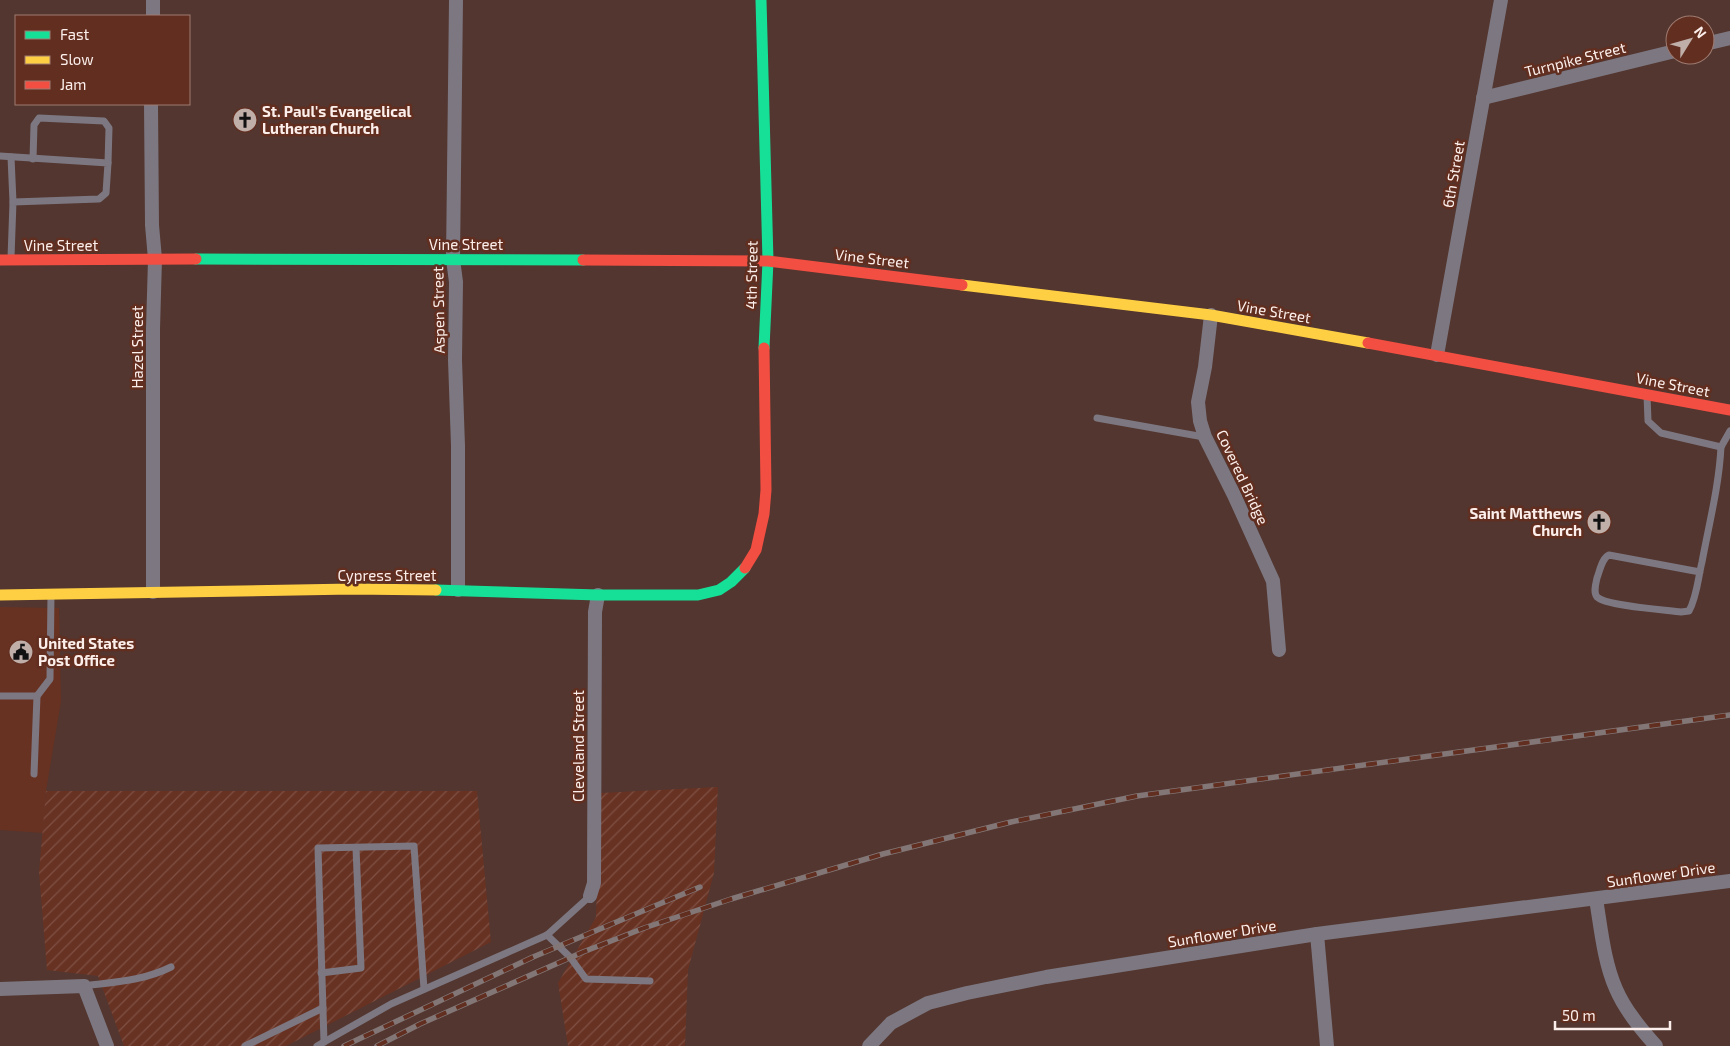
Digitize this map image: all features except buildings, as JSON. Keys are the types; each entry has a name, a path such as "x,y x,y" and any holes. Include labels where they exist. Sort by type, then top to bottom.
{"street":[{"path":"153,0 153,15"},
{"name":"Aspen Street","path":"456,0 453,259 456,282 455,360 458,446 458,590"},
{"name":"4th Street","path":"756,550 764,514 766,490 764,360 768,261 761,0"},
{"name":"6th Street","path":"1437,355 1501,0"},
{"path":"1715,42 1730,38"},
{"name":"Turnpike Street","path":"1483,98 1665,53"},
{"name":"Hazel Street","path":"151,105 152,225 155,259 153,329 153,592"},
{"name":"Vine Street","path":"5,260 453,259 768,261 1211,315 1730,410"},
{"name":"Covered Bridge","path":"1211,315 1205,366 1198,402 1200,421 1205,437 1273,581 1279,650"},
{"name":"Cypress Street","path":"0,595 352,589 458,590 598,595 698,595 719,590 731,582 745,568 756,550"},
{"name":"Cleveland Street","path":"590,896 594,883 595,612 598,595"},
{"name":"Sunflower Drive","path":"869,1046 891,1023 928,1003 1046,976 1317,934 1730,881"},
{"name":"Sunflower Drive","path":"1596,899 1604,947 1616,989 1631,1016 1656,1046"},
{"path":"1317,934 1327,1046"},
{"path":"0,989 84,986 107,1046"}],"lane":[{"path":"13,202 99,199 106,193 109,128 104,121 39,118 34,125 33,159"},
{"path":"0,156 108,163"},
{"path":"5,260 13,202 11,157"},
{"path":"1647,394 1648,421 1661,433 1720,447"},
{"path":"1097,418 1205,437"},
{"path":"1700,572 1609,555 1604,558 1595,592 1599,598 1615,604 1681,612 1689,611 1693,604 1700,572 1720,473 1720,447 1730,431"},
{"path":"34,774 37,696 50,679 51,594"},
{"path":"0,696 37,696"},
{"path":"324,1042 318,848 414,846 424,989"},
{"path":"321,973 361,968 356,848"},
{"path":"316,1046 391,1004 547,935 590,896"},
{"path":"547,935 570,957 586,979 650,981"},
{"path":"84,986 136,980 171,967"},
{"path":"245,1046 323,1008"}],"shaded area":[{"path":"0,607 59,608 61,701 46,791 43,833 0,830"},
{"path":"718,787 714,873 688,970 685,1046 568,1046 558,983 596,917 600,793"},
{"path":"46,791 477,791 491,942 286,1046 124,1046 98,976 47,970 39,872"}],"railway":[{"path":"377,1046 420,1024 583,952 644,928 731,899 883,854 1011,822 1137,796 1730,715"},
{"path":"344,1046 533,957 700,887"}],"traffic: fast":[{"path":"761,0 768,261 764,348"},
{"path":"196,259 583,260"},
{"path":"436,590 598,595 698,595 719,590 731,582 745,568"}],"traffic: slow":[{"path":"962,285 1211,315 1368,343"},
{"path":"0,595 352,589 436,590"}],"traffic: jam":[{"path":"0,260 196,259"},
{"path":"583,260 768,261 962,285"},
{"path":"1368,343 1730,410"},
{"path":"745,568 756,550 764,514 766,490 764,348"}],"place":[{"name":"St. Paul's Evangelical Lutheran Church","path":"245,120"},
{"name":"Saint Matthews Church","path":"1599,522"},
{"name":"United States Post Office","path":"21,652"}]}
